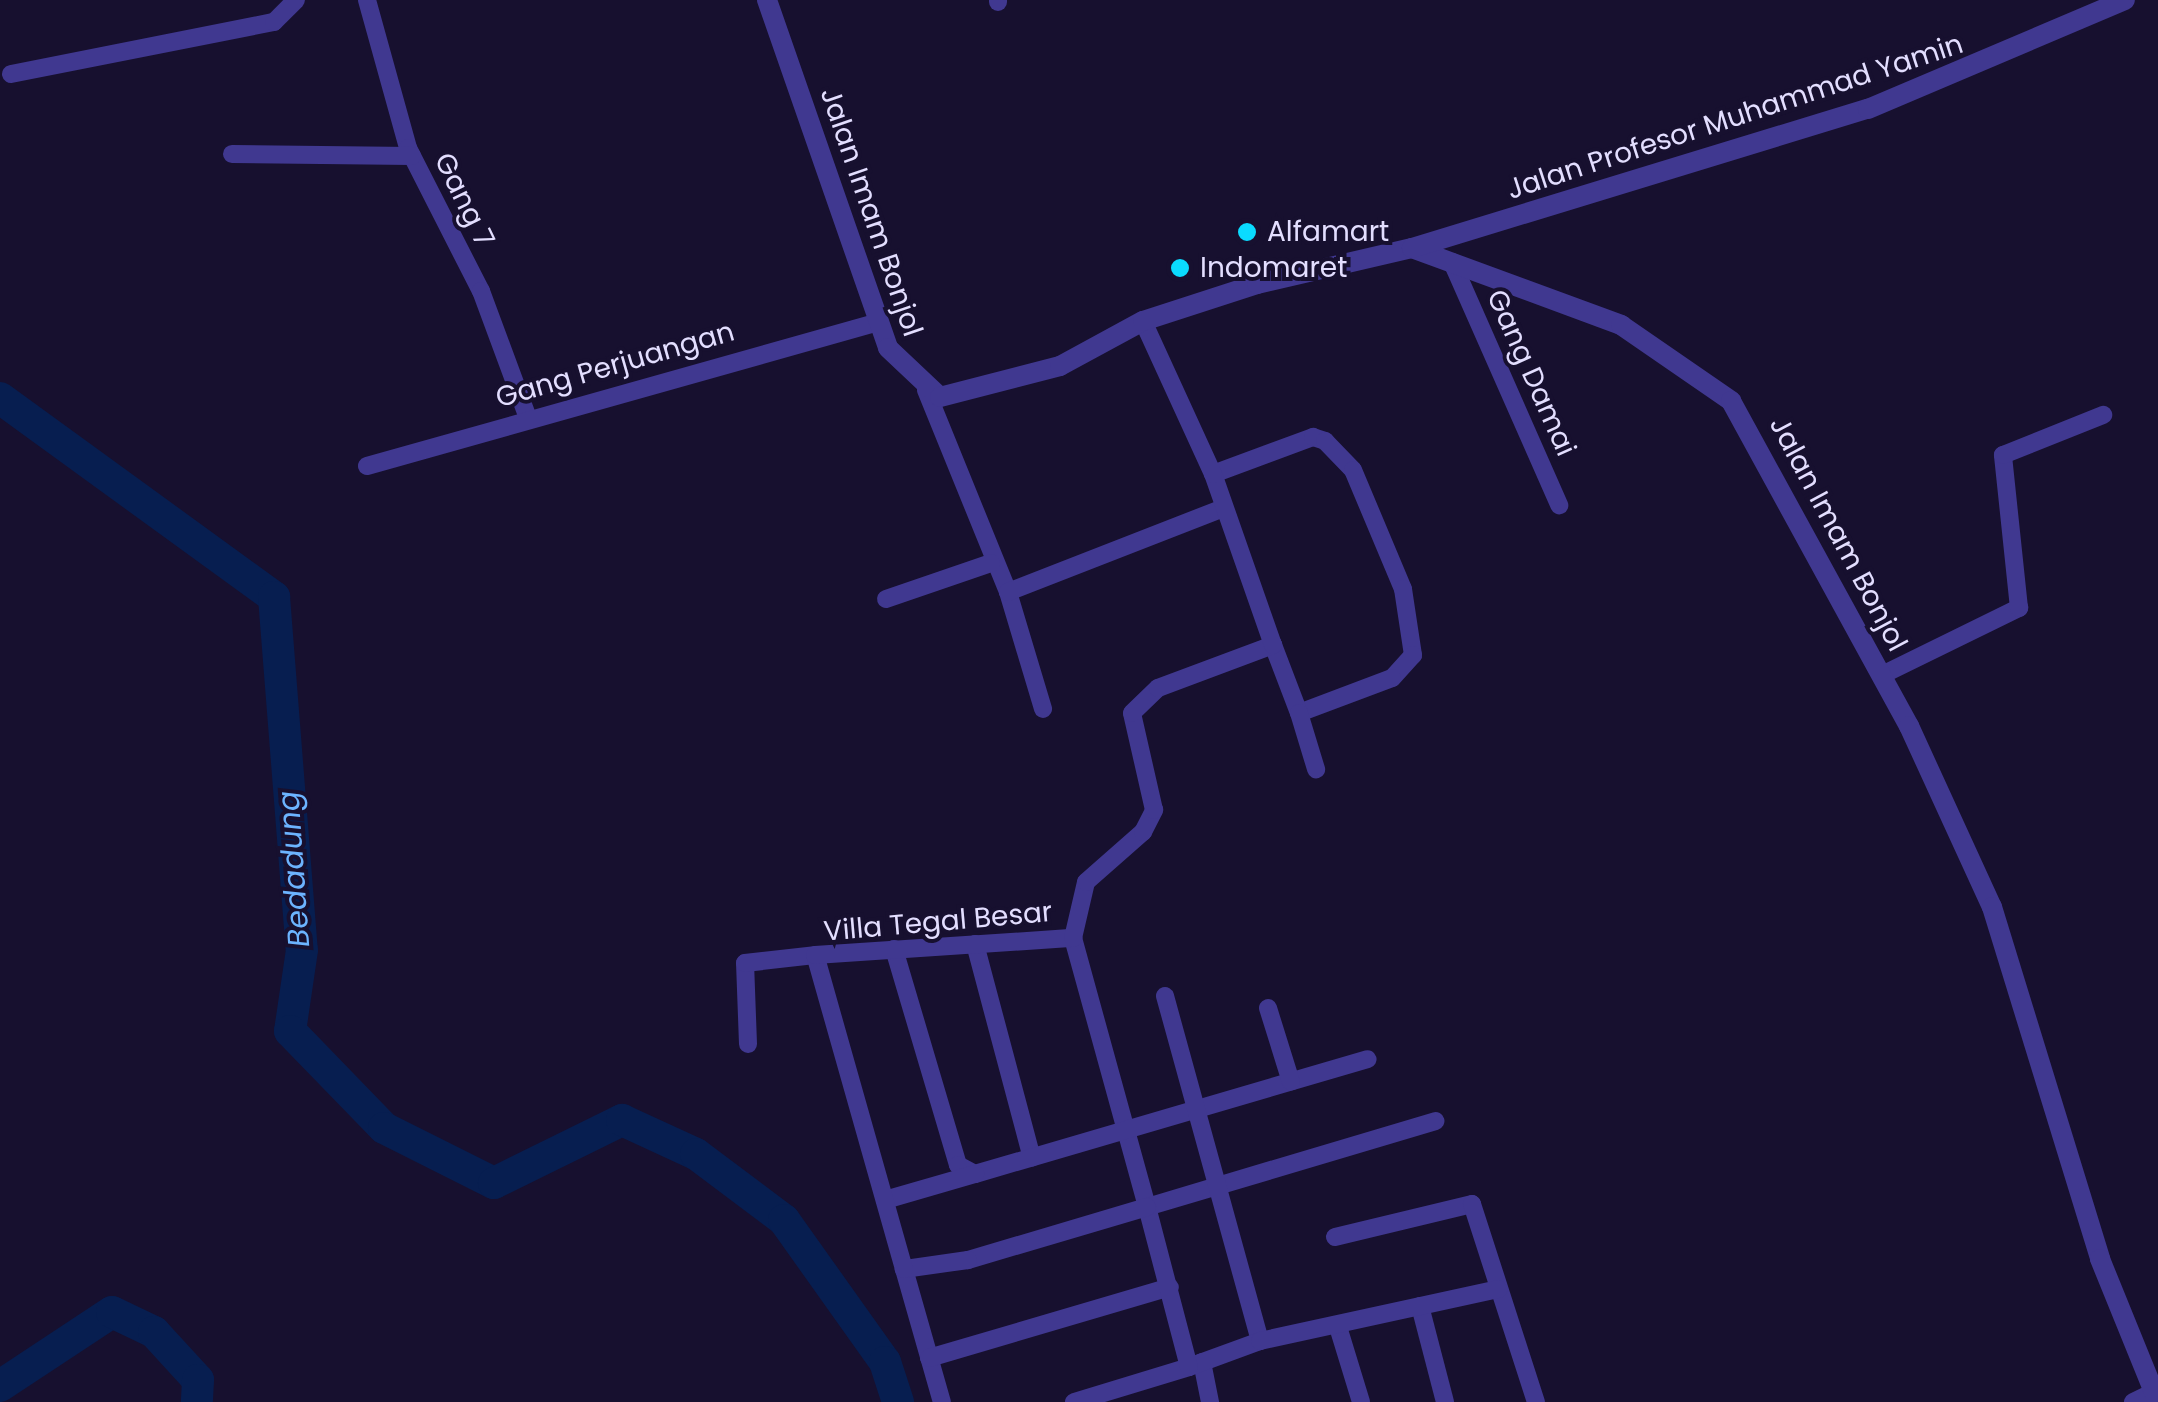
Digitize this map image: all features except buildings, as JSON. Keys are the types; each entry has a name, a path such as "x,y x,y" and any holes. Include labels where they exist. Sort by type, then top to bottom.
{"street":[{"path":"11,74 274,22 296,0"},
{"name":"Gang 7","path":"367,0 412,156 481,291 528,418"},
{"name":"Jalan Imam Bonjol","path":"767,0 894,360 926,390"},
{"name":"Jalan Profesor Muhammad Yamin","path":"1412,248 1868,109 2125,0"},
{"path":"232,154 412,156"},
{"path":"926,390 958,398 1060,366 1143,321 1412,248"},
{"name":"Jalan Imam Bonjol","path":"1412,248 1620,324 1731,402 1882,675 1992,907 2100,1259 2150,1397"},
{"name":"Gang Damai","path":"1452,262 1559,505"},
{"path":"1143,321 1213,474 1316,768"},
{"name":"Gang Perjuangan","path":"367,466 879,322"},
{"path":"926,390 991,563 1008,592 1043,709"},
{"path":"1882,675 2019,608 2003,454 2103,415"},
{"path":"1213,474 1313,437 1326,441 1353,470 1403,590 1413,637 1405,666 1299,712"},
{"path":"1008,592 1223,508"},
{"path":"886,599 991,563"},
{"name":"Villa Tegal Besar","path":"942,1402 815,955 1073,938 1086,882 1143,832 1154,810 1132,728 1141,700 1273,645"},
{"path":"1073,938 1130,1132 1170,1288 1210,1402"},
{"path":"976,944 1032,1158"},
{"path":"894,948 958,1165 975,1174"},
{"path":"748,1044 745,963 815,955"},
{"path":"1165,996 1260,1341"},
{"path":"1268,1008 1291,1082"},
{"path":"884,1200 1130,1132 1367,1059"},
{"path":"904,1269 1147,1207 1219,1182 1435,1121"},
{"path":"1336,1237 1466,1201 1536,1402"},
{"path":"930,1358 1170,1288"},
{"path":"1074,1402 1260,1341 1339,1330 1420,1306 1498,1289"},
{"path":"1420,1306 1445,1402"},
{"path":"1339,1330 1361,1402"}],"waterway":[{"name":"Bedadung","path":"0,398 274,597 302,950 290,1031 384,1128 494,1183 622,1120 696,1154 784,1220 885,1362 898,1402"},
{"path":"0,1386 112,1312 154,1332 198,1380 197,1402"}],"place":[{"name":"Alfamart","path":"1247,232"},
{"name":"Indomaret","path":"1180,268"}]}
